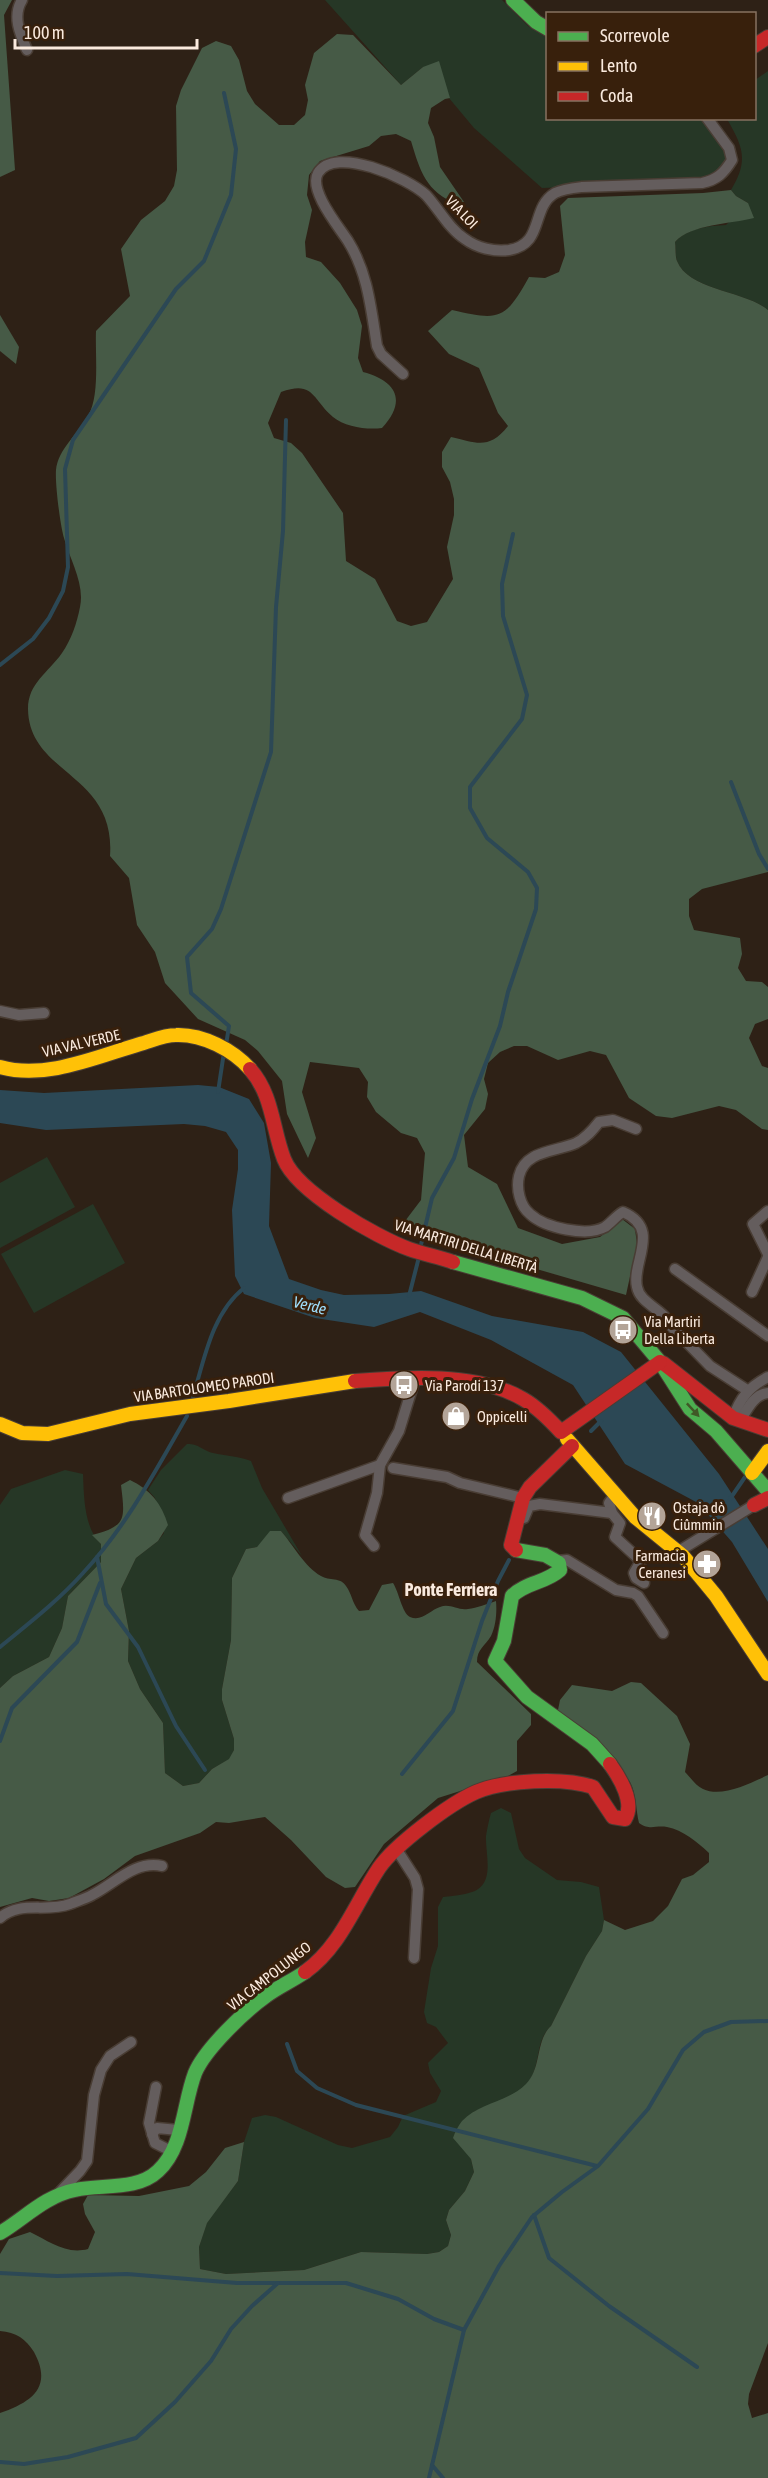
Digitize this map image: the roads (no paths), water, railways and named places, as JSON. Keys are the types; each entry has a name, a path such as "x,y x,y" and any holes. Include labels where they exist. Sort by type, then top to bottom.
{"main road":[{"path":"513,0 536,22 546,28"},
{"name":"VIA VAL VERDE","path":"0,1067 6,1071 45,1070 144,1045 168,1036"},
{"name":"VIA MARTIRI DELLA LIBERTÀ","path":"168,1036 193,1037 226,1049 242,1059 255,1072 265,1092 288,1167 303,1184 354,1221 386,1240 409,1249 582,1298 605,1307 623,1318 634,1329 656,1365 690,1409 716,1431 752,1473 762,1496"},
{"path":"561,1432 656,1365 678,1373 704,1397 737,1419 768,1430"},
{"name":"VIA BARTOLOMEO PARODI","path":"0,1424 24,1434 50,1433 115,1417 248,1399 329,1384 415,1379 496,1387 531,1405 561,1432 635,1517 679,1551 716,1596 768,1674"},
{"path":"558,1561 547,1555 522,1554 514,1550 511,1545 523,1498 530,1487 572,1446"},
{"path":"752,1473 768,1451"},
{"name":"VIA CAMPOLUNGO","path":"0,2233 22,2218 33,2207 57,2195 74,2190 113,2186 147,2179 164,2165 171,2151 201,2060 226,2032 266,1995 312,1967 346,1928 383,1863 462,1800 492,1786 540,1782 585,1784 594,1788 601,1795 610,1816 615,1819 625,1819 629,1806 624,1788 609,1761 517,1688 495,1661 504,1641 512,1596 523,1586 556,1574 560,1568 558,1561"}],"street":[{"path":"22,0 18,6 17,18 27,50"},
{"name":"VIA LOI","path":"403,374 381,354 377,346 365,275 358,256 316,188 316,175 322,168 335,163 352,162 391,174 424,194 465,239 493,250 510,250 525,243 535,232 542,207 554,194 564,190 582,187 713,181 724,173 732,160 729,148 708,120"},
{"path":"0,1011 19,1015 44,1013"},
{"path":"636,1129 613,1120 599,1122 589,1135 574,1144 548,1150 530,1159 519,1175 519,1196 529,1214 547,1225 579,1232 604,1227 623,1212 632,1216 641,1228 643,1246 636,1286 640,1295 668,1319 670,1325 711,1366 747,1390"},
{"path":"752,1292 768,1256 753,1224 768,1211"},
{"path":"675,1269 768,1336"},
{"path":"737,1419 737,1406 747,1390 768,1377"},
{"path":"374,1546 365,1535 377,1493 380,1465 399,1431 415,1379"},
{"path":"737,1419 754,1400 763,1394 768,1394"},
{"path":"288,1498 380,1465"},
{"path":"393,1468 447,1477 460,1483 523,1498"},
{"path":"615,1495 609,1503 612,1513 620,1523 615,1537 641,1561 634,1573 636,1578 644,1583"},
{"path":"679,1551 712,1532 762,1496"},
{"path":"514,1531 519,1530 528,1508 533,1504 612,1513"},
{"path":"558,1561 567,1560 616,1590 638,1596 663,1633"},
{"path":"397,1850 415,1878 418,1889 414,1958"},
{"path":"0,1918 8,1911 27,1906 48,1909 67,1905 92,1895 137,1868 146,1865 162,1866"},
{"path":"57,2195 87,2161 94,2095 101,2070 110,2056 131,2042"},
{"path":"156,2087 149,2123 155,2143 171,2151"},
{"path":"152,2134 158,2128 178,2130"}],"water":[{"name":"Verde","path":"198,1085 219,1087 249,1099 264,1123 271,1163 269,1226 289,1279 344,1295 421,1291 492,1316 583,1332 621,1352 719,1474 768,1549 768,1602 732,1542 698,1503 625,1464 573,1385 491,1340 420,1312 374,1327 315,1318 244,1294 235,1276 232,1210 238,1169 238,1150 226,1132 205,1126 184,1124 46,1130 0,1123 0,1090 44,1093"}],"waterway":[{"path":"0,665 33,639 49,618 63,591 68,567 65,469 73,440 176,289 204,261 231,195 236,149 224,93"},
{"path":"226,1045 229,1026 191,993 187,957 212,929 221,909 271,752 276,607 283,531 286,420"},
{"path":"420,1249 432,1198 454,1158 472,1099 500,1026 508,992 536,909 537,888 528,872 487,838 470,808 470,787 522,719 527,695 503,616 502,584 513,534"},
{"path":"731,782 759,854 768,869"},
{"path":"218,1092 224,1052"},
{"path":"409,1296 419,1257"},
{"path":"193,1397 217,1324 224,1310 244,1288"},
{"path":"0,1647 43,1612 99,1555 127,1517 187,1416"},
{"path":"591,1431 601,1421"},
{"path":"730,1499 745,1477"},
{"path":"97,1557 106,1604 138,1647 176,1726 205,1770"},
{"path":"402,1774 453,1711 482,1621 509,1560"},
{"path":"0,1741 12,1708 77,1642 100,1583"},
{"path":"429,2478 464,2330 499,2266 532,2217 598,2166 648,2109 683,2050 704,2032 731,2022 768,2021"},
{"path":"287,2044 297,2071 317,2088 356,2105 597,2166"},
{"path":"534,2215 549,2258 609,2306 697,2367"},
{"path":"0,2273 57,2276 127,2274 237,2283 346,2283 398,2299 434,2319 464,2330"},
{"path":"0,2462 24,2464 68,2457 136,2438 175,2402 211,2361 231,2329 278,2283"},
{"path":"432,2465 443,2478"}],"place":[{"name":"Via Martiri Della Liberta","path":"623,1330"},
{"name":"Via Parodi 137","path":"404,1385"},
{"name":"Oppicelli","path":"456,1416"},
{"name":"Ostaja dò Ciûmmin","path":"652,1516"},
{"name":"Farmacia Ceranesi","path":"707,1564"}],"district":[{"name":"Ponte Ferriera","path":"451,1589"}]}
